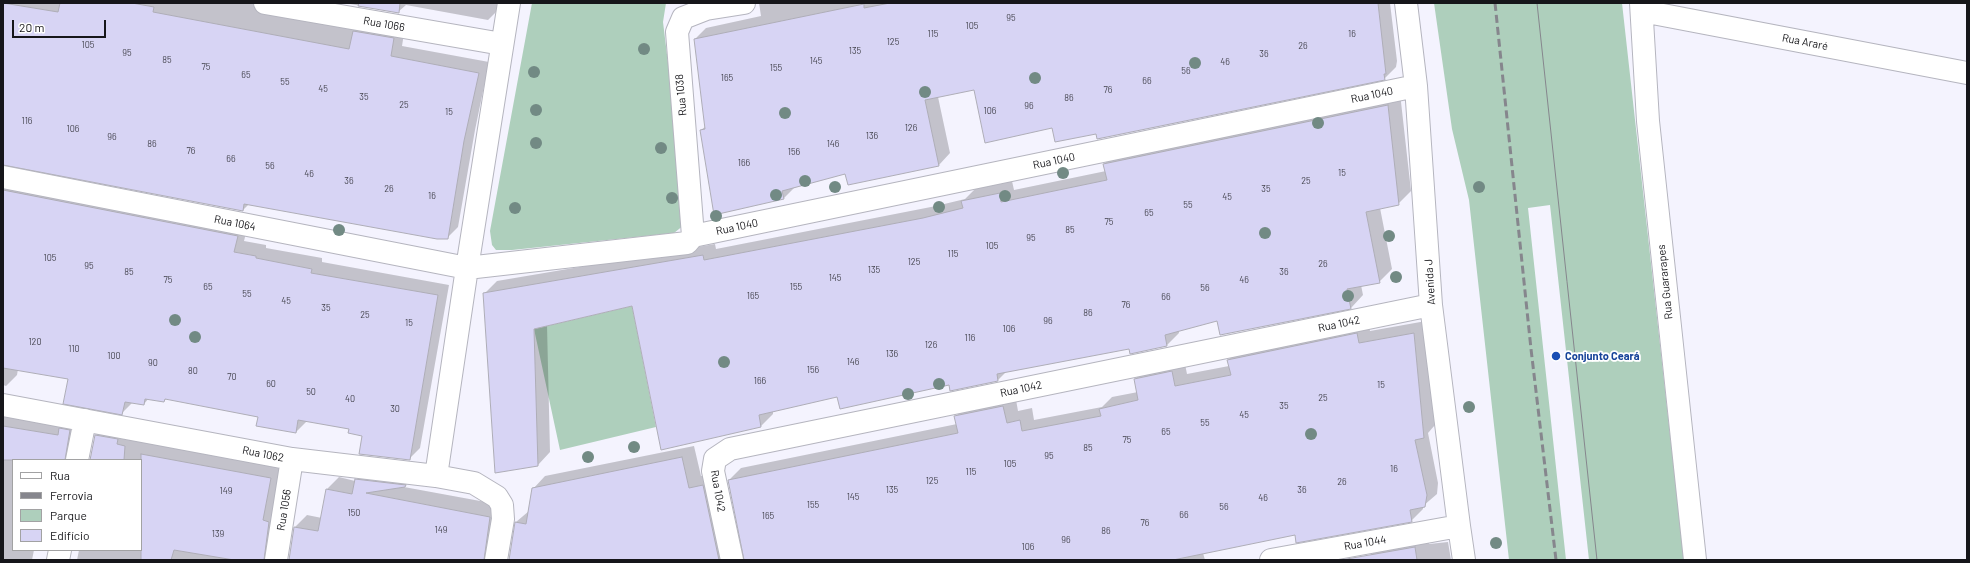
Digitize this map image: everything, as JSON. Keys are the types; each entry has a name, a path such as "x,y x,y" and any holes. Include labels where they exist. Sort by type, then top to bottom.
{"street":[{"name":"Rua 1066","path":"265,3 502,44"},
{"path":"436,476 509,3"},
{"name":"Rua 1038","path":"693,236 677,32 683,18 706,9 741,3"},
{"name":"Avenida J","path":"1406,3 1416,86 1431,305 1464,560"},
{"name":"Rua Araré","path":"1642,7 1967,73"},
{"name":"Rua Guararapes","path":"1642,7 1648,121 1696,560"},
{"name":"Rua 1040","path":"467,268 687,243 693,236 1416,86"},
{"name":"Rua 1064","path":"3,178 467,268"},
{"name":"Rua 1042","path":"732,560 713,471 715,459 730,449 1431,305"},
{"name":"Rua 1062","path":"3,405 292,459 436,476 474,483 497,497 502,505 503,519 496,560"},
{"path":"77,459 85,420"},
{"name":"Rua 1056","path":"276,560 292,459"},
{"name":"Rua 1044","path":"1271,560 1459,526"}],"green space":[{"path":"532,3 666,3 663,22 687,218 684,225 674,233 512,250 496,250 492,245 490,231"},
{"path":"1434,3 1622,3 1684,560 1589,560 1550,205 1528,208 1566,560 1509,560 1469,200 1452,129"},
{"path":"632,306 656,427 560,450 534,329"}],"building":[{"path":"3,3 58,12 60,3 132,3 154,7 153,12 349,49 353,31 394,38 391,56 479,73 464,141 448,239 437,239 244,204 243,211 3,165"},
{"path":"359,3 400,3 399,13 358,6"},
{"path":"890,3 1378,3 1386,74 1384,74 1385,80 1097,139 1096,134 1055,142 1052,128 985,143 974,90 925,100 939,166 848,185 845,174 782,191 784,199 714,215 700,130 705,129 694,39 864,4 864,8"},
{"path":"1388,105 1399,205 1366,212 1380,283 1347,289 1351,309 1220,335 1217,321 1165,335 1167,346 1130,354 1129,349 997,374 998,381 950,391 949,385 840,409 837,397 759,415 761,427 661,450 632,306 534,329 538,466 495,473 483,293 703,255 704,260 923,218 963,208 961,201 1000,193 1001,202 1107,180 1103,164"},
{"path":"3,190 238,236 234,252 312,269 311,273 438,295 410,460 359,454 362,436 348,433 349,429 298,420 296,433 256,426 258,417 165,399 164,402 145,399 144,405 125,402 122,415 63,404 68,379 3,368"},
{"path":"1357,333 1359,343 1414,333 1424,438 1415,440 1427,495 1425,507 1410,510 1412,522 1296,543 1295,535 1173,560 744,560 728,480 958,433 954,416 1003,406 1007,423 1020,420 1022,431 1101,416 1099,409 1138,400 1134,379 1172,371 1175,386 1231,375 1227,360"},
{"path":"3,426 58,435 59,428 70,430 65,459 3,460"},
{"path":"95,435 118,439 117,444 125,446 124,459 90,459"},
{"path":"141,454 271,478 263,520 269,522 264,560 234,560 174,550 171,560 141,560"},
{"path":"682,457 689,488 703,485 719,560 509,560 515,522 526,524 532,488"},
{"path":"355,479 406,485 405,487 366,493 490,517 484,560 289,560 294,527 318,531 326,489 352,494"},
{"path":"1415,547 1417,560 1341,560"}],"tram line":[{"path":"1537,3 1597,560"}],"railway":[{"path":"1495,3 1531,349 1556,560"}],"place":[{"name":"Conjunto Ceará","path":"1556,356"}]}
